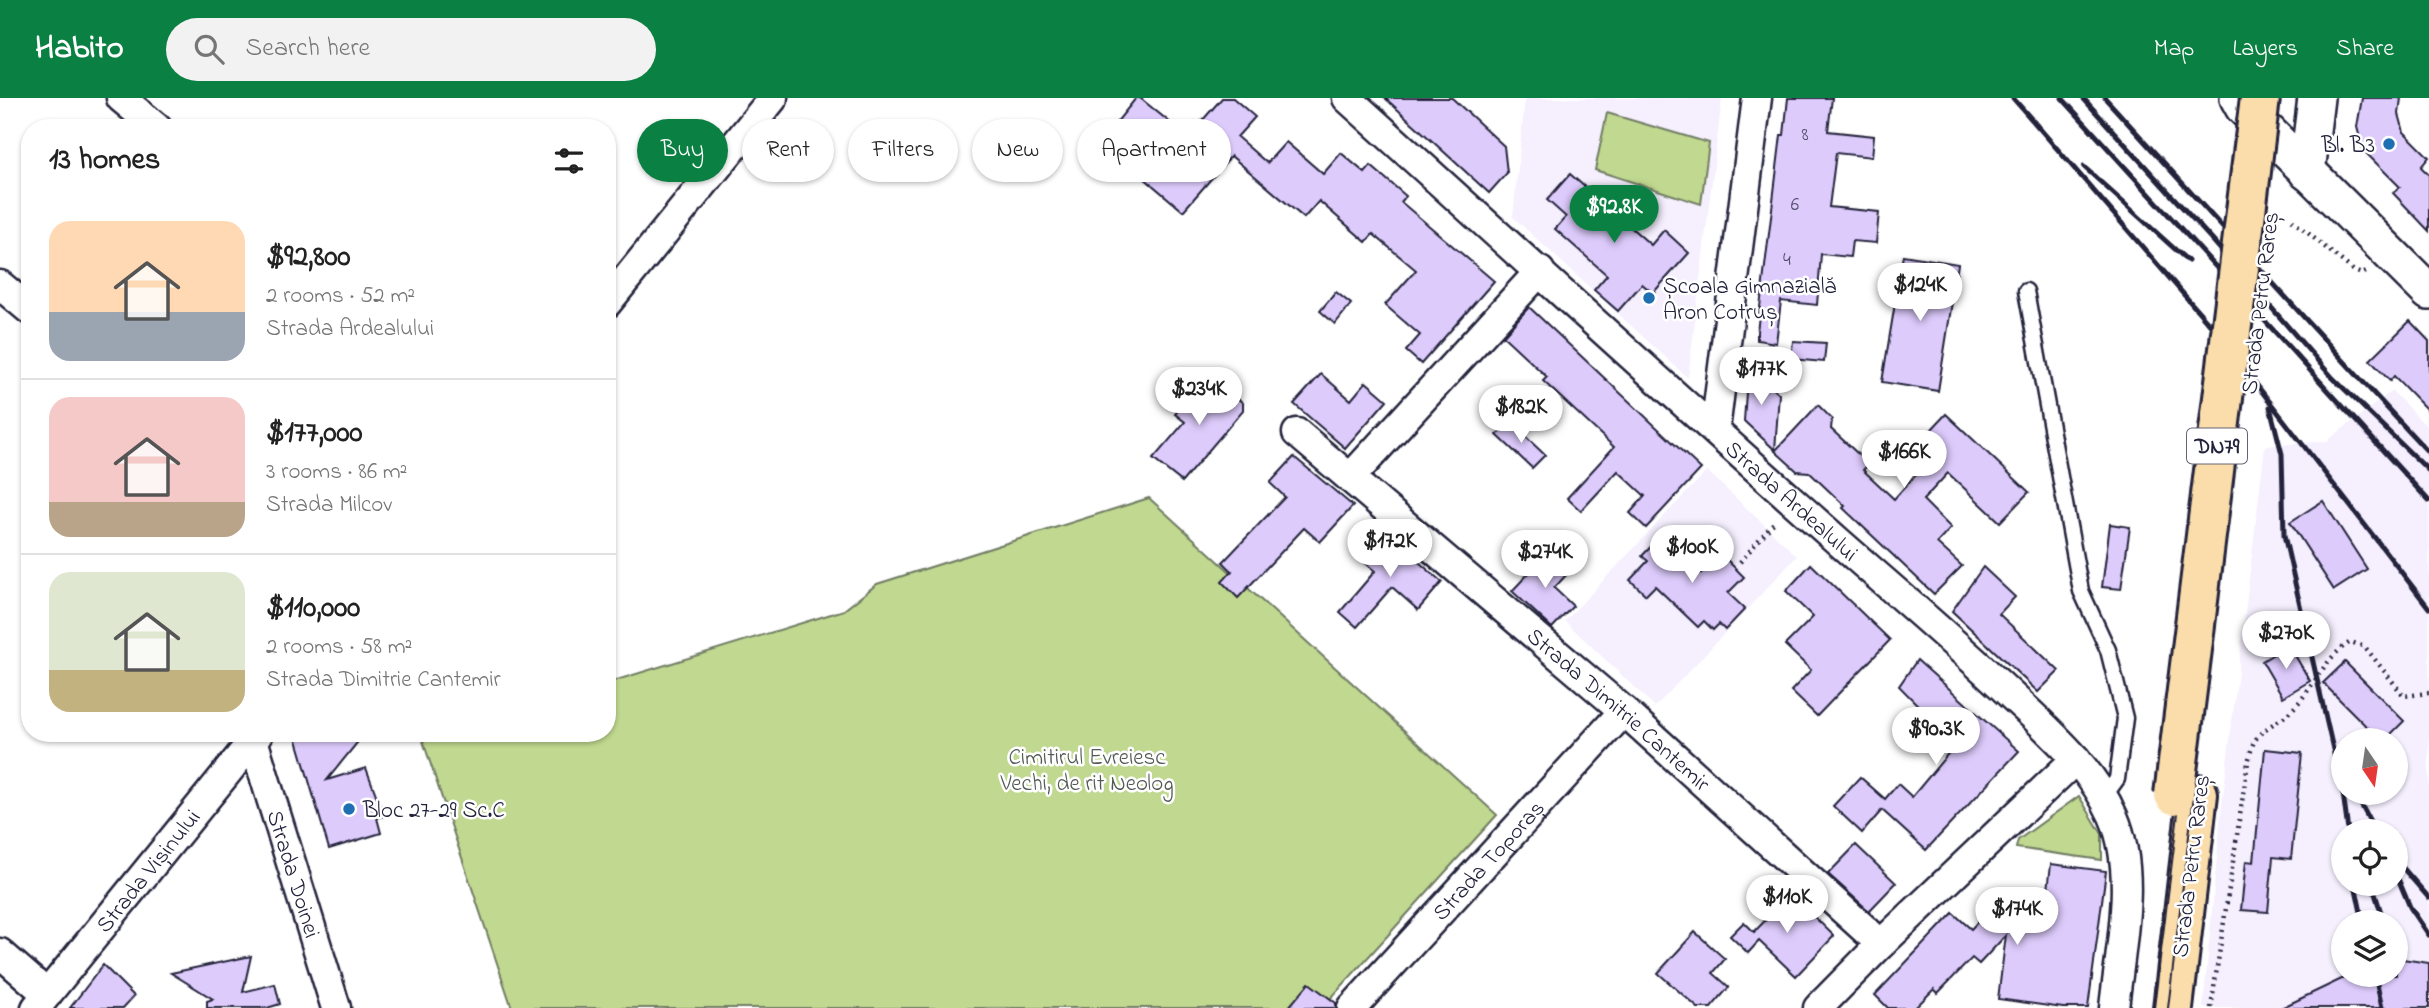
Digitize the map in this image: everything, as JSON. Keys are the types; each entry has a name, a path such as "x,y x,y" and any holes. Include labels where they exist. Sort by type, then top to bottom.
{"main road":[{"name":"Strada Petru Rareș","path":"2149,1008 2260,98"},
{"name":"Strada Petru Rareș","path":"2173,1008 2285,98"}],"street":[{"path":"121,98 146,119"},
{"path":"616,292 773,98"},
{"name":"Strada Ardealului","path":"1347,98 1988,674 2076,760 2104,797"},
{"path":"1715,430 1757,98"},
{"path":"2238,98 2242,107 2429,292"},
{"path":"2306,172 2316,98"},
{"path":"1351,477 1540,271"},
{"path":"0,285 21,302"},
{"name":"Strada Dimitrie Cantemir","path":"1297,433 1624,711 1881,944"},
{"name":"Strada Toporaș","path":"1352,1008 1624,711"},
{"name":"Strada Vișinului","path":"42,1001 252,742"},
{"name":"Strada Doinei","path":"257,742 336,1008"},
{"path":"1818,1008 1881,944 2076,760"},
{"path":"2104,797 2123,845 2128,876 2113,1008"},
{"path":"0,953 42,1001"}],"lane":[{"path":"2026,291 2081,591 2108,650 2125,718 2117,779 2104,797"}],"path":[{"path":"2292,220 2354,271"},
{"path":"1740,562 1793,501"},
{"path":"2211,1008 2248,762 2254,743 2265,729 2288,714 2317,680 2339,648 2351,642 2365,647 2404,696 2429,692"}],"shaded area":[{"name":"Școala Gimnazială Aron Cotruș","path":"1525,98 1722,98 1688,378 1513,217"},
{"path":"2392,391 2429,429 2429,1008 2203,1008 2221,814 2265,446 2327,441"},
{"path":"1707,471 1797,556 1655,707 1565,621"}],"green space":[{"path":"1607,113 1709,143 1701,204 1595,170"},
{"name":"Cimitirul Evreiesc Vechi, de rit Neolog","path":"1149,498 1497,815 1322,1008 512,1008 423,742 616,742 616,680 844,610 877,584"},
{"path":"2079,796 2102,834 2102,860 2016,848 2018,840"}],"building":[{"path":"1136,98 1140,98 1166,119 1119,119"},
{"path":"1222,98 1233,98 1255,117 1237,137 1267,163 1286,142 1323,174 1341,153 1365,173 1371,166 1406,196 1401,202 1494,281 1421,364 1406,351 1420,335 1385,305 1416,270 1373,234 1366,242 1319,201 1304,218 1231,156 1231,119 1204,119"},
{"path":"1385,98 1452,98 1504,146 1507,173 1489,193"},
{"path":"1788,98 1832,98 1828,131 1874,136 1872,157 1836,153 1829,207 1879,212 1876,243 1852,241 1850,257 1821,254 1817,305 1781,301 1776,343 1757,340 1757,332"},
{"name":"Bl. B3","path":"2362,98 2401,98 2399,114 2404,132 2429,157 2421,167 2429,175 2429,231 2393,193 2400,187 2363,150 2357,127"},
{"path":"1570,174 1651,245 1664,230 1689,253 1653,293 1642,284 1618,311 1594,290 1607,275 1555,229 1566,217 1547,200"},
{"path":"1149,182 1208,182 1183,211"},
{"path":"1903,255 1958,264 1938,391 1882,382"},
{"path":"1336,292 1351,304 1335,324 1320,311"},
{"path":"1529,307 1701,469 1646,528 1630,513 1645,496 1618,471 1581,511 1567,498 1614,447 1543,381 1547,377 1503,336"},
{"path":"2410,321 2429,341 2429,412 2394,376 2390,381 2370,360"},
{"path":"1793,341 1826,343 1824,362 1791,359"},
{"path":"1748,364 1779,394 1775,450 1744,421"},
{"path":"1209,374 1243,403 1243,410 1182,482 1153,459 1185,422 1175,414"},
{"path":"1321,374 1351,400 1366,382 1387,400 1345,448 1294,404"},
{"path":"1818,405 1832,419 1831,429 1869,464 1863,470 1894,499 1931,458 1917,445 1946,414 2029,492 2000,522 1948,473 1923,500 1951,528 1937,543 1962,566 1934,594 1809,472 1797,471 1775,451"},
{"path":"1510,422 1545,455 1532,468 1497,435"},
{"path":"1294,457 1353,506 1320,542 1304,528 1238,598 1222,582 1232,571 1223,562 1285,497 1270,483"},
{"path":"2323,501 2367,569 2334,590 2290,522"},
{"path":"2110,524 2130,527 2121,589 2102,587"},
{"path":"1382,530 1442,582 1418,610 1392,587 1357,627 1340,612 1375,571 1358,557"},
{"path":"1662,535 1701,573 1720,553 1744,577 1728,593 1745,609 1725,630 1719,624 1713,630 1704,621 1698,627 1655,586 1646,595 1630,580 1648,561 1642,556"},
{"path":"1549,552 1570,571 1554,588 1573,606 1552,628 1512,591"},
{"path":"1811,564 1890,640 1817,716 1791,691 1811,670 1785,645 1813,617 1786,591"},
{"path":"1983,567 2015,597 1999,614 2059,671 2038,692 1952,611"},
{"path":"2289,645 2310,681 2283,697 2262,661"},
{"path":"1917,660 2019,751 1926,850 1882,810 1862,833 1833,806 1860,777 1885,799 1898,784 1912,797 1956,744 1899,686"},
{"path":"2345,662 2404,721 2397,728 2368,728 2323,683"},
{"name":"Bloc 27-29 Sc.C","path":"298,742 358,742 327,780 366,768 384,816 377,818 381,833 329,849"},
{"path":"2265,749 2302,753 2291,859 2273,857 2268,912 2241,910 2246,861 2254,862"},
{"path":"1856,845 1896,883 1869,911 1828,874"},
{"path":"2051,864 2106,871 2088,1008 2063,1008 1998,999 2006,935 1979,964 1972,958 1938,993 1934,989 1915,1008 1888,1008 1875,995 1953,913 1971,929 1997,901 2046,907"},
{"path":"1791,894 1834,936 1796,976 1759,941 1748,953 1730,936 1744,922 1754,932"},
{"path":"1695,932 1725,959 1713,973 1729,987 1711,1008 1698,1008 1658,973"},
{"path":"251,956 243,992 275,984 280,1004 267,1008 207,1008 207,1001 213,999 171,973"},
{"path":"2408,960 2429,963 2429,1008 2281,1008 2331,984 2331,987 2408,987"},
{"path":"103,965 134,996 123,1008 70,1008"},
{"path":"1309,983 1336,1003 1336,1008 1288,1008"}],"tram line":[{"path":"2154,1008 2266,98"},
{"path":"2168,1008 2279,98"}],"railway":[{"path":"2013,98 2212,327 2429,608"},
{"path":"2062,98 2429,501"},
{"path":"2083,98 2332,377 2429,471"},
{"path":"2105,98 2429,453"},
{"path":"2084,167 2188,261"},
{"path":"2270,407 2282,454 2284,535 2331,741"},
{"path":"2345,805 2346,819"},
{"path":"2361,805 2369,819"},
{"path":"2408,874 2429,898"},
{"path":"2358,896 2360,910"},
{"path":"2376,896 2380,910"},
{"path":"2405,896 2429,935"},
{"path":"2378,987 2382,1008"}],"place":[{"name":"Bl. B3","path":"2389,144"},
{"name":"Școala Gimnazială Aron Cotruș","path":"1649,298"},
{"name":"Bloc 27-29 Sc.C","path":"349,809"}]}
